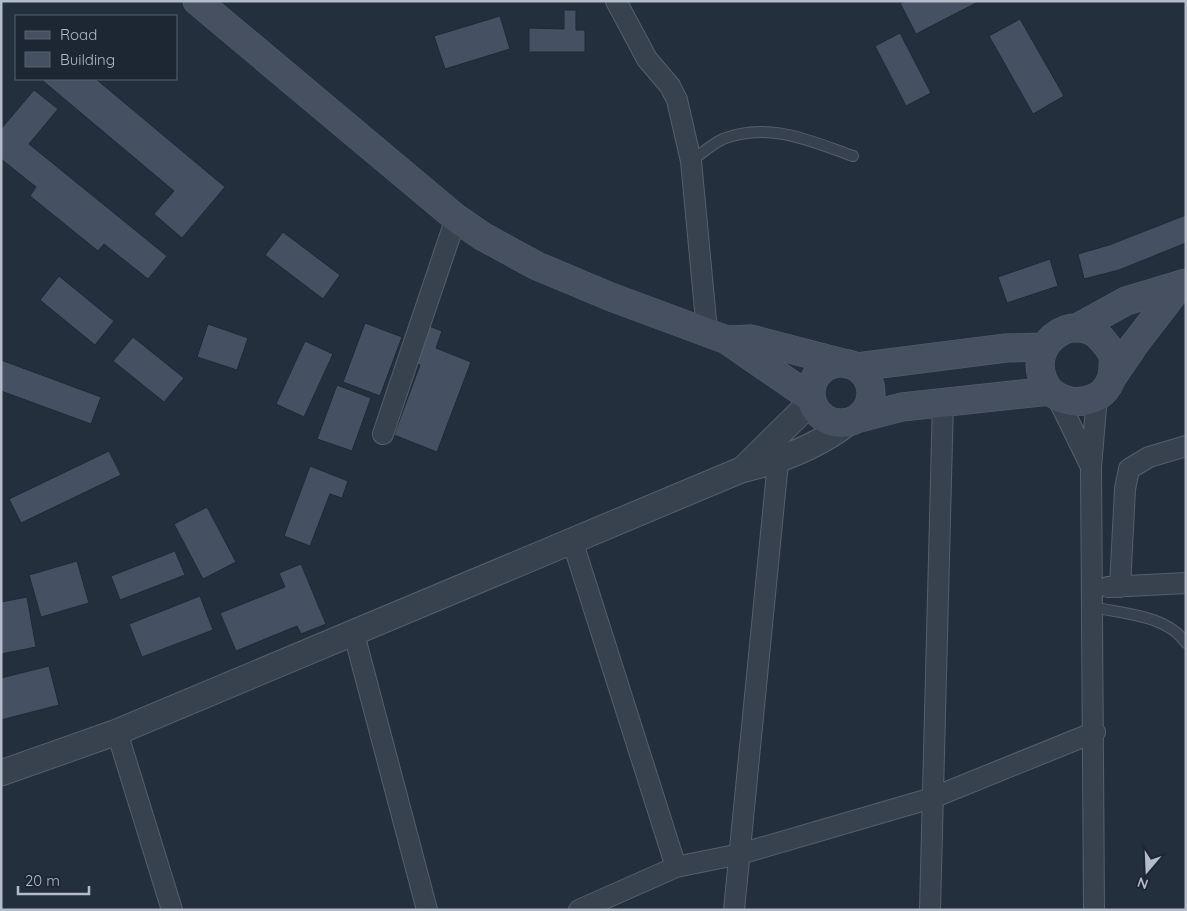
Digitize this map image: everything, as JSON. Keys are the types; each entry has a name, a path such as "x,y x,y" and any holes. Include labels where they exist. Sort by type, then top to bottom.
{"main road":[{"path":"196,1 456,218 482,236 537,266 611,297 717,336 811,400 820,415 834,422 852,420 902,407 1054,394"},
{"path":"1183,284 1134,345 1105,386 1084,401 1070,402 1054,394 1041,374 1040,365 1044,346 1058,333 1077,328 1126,301 1183,284"},
{"path":"1077,328 1098,335 1112,353 1105,386"},
{"path":"717,336 751,339 852,366 869,384 871,394 869,404 852,420"},
{"path":"811,400 812,383 820,371 832,364 852,366 1006,348 1044,346"}],"street":[{"path":"616,1 648,59 670,86 677,100 692,161 717,336"},
{"path":"382,434 456,218"},
{"path":"1094,910 1095,732 1091,467 1105,386"},
{"path":"1054,394 1091,467"},
{"path":"741,470 811,400"},
{"path":"930,910 943,402"},
{"path":"1,773 117,732 741,470 778,462 831,436 852,420"},
{"path":"1120,587 1125,489 1130,469 1149,457 1186,446"},
{"path":"734,910 778,462"},
{"path":"572,540 676,867"},
{"path":"1092,587 1186,583"},
{"path":"354,634 427,910"},
{"path":"117,732 172,910"},
{"path":"579,910 676,867 740,854 932,798 1095,732"}],"lane":[{"path":"692,161 722,140 751,131 787,133 853,156"},
{"path":"1093,607 1164,624 1179,632 1186,643"}],"building":[{"path":"905,1 980,1 916,34 900,3"},
{"path":"564,10 576,10 576,30 585,30 585,52 529,52 529,28 564,29"},
{"path":"500,16 510,49 445,69 434,36"},
{"path":"1020,19 1064,96 1033,114 989,36"},
{"path":"900,33 931,93 906,106 875,46"},
{"path":"97,80 225,187 182,238 154,214 174,191 43,81"},
{"path":"34,90 58,109 29,144 167,256 148,279 104,244 98,251 30,196 36,187 1,159 1,129"},
{"path":"1186,215 1186,243 1119,270 1084,279 1078,254 1109,245"},
{"path":"283,232 340,275 323,299 265,255"},
{"path":"1050,259 1058,286 1007,303 998,277"},
{"path":"59,276 114,321 95,345 40,300"},
{"path":"365,323 402,337 380,396 343,382"},
{"path":"208,324 248,338 237,370 197,357"},
{"path":"424,324 442,331 436,348 471,362 437,452 394,435 420,365 410,361"},
{"path":"133,337 184,378 164,402 113,361"},
{"path":"305,341 333,354 304,417 276,404"},
{"path":"1,360 101,397 91,424 1,391"},
{"path":"337,385 371,398 352,451 317,439"},
{"path":"109,451 121,475 21,523 9,499"},
{"path":"310,466 348,481 342,498 330,494 310,546 284,536"},
{"path":"207,507 236,562 203,579 174,524"},
{"path":"175,551 185,575 120,600 111,576"},
{"path":"77,561 89,603 41,617 29,575"},
{"path":"301,564 326,624 301,634 297,626 236,651 220,613 285,587 279,573"},
{"path":"200,596 213,630 142,657 129,624"},
{"path":"27,597 36,647 1,654 1,602"},
{"path":"49,666 59,705 1,720 1,678"}]}
